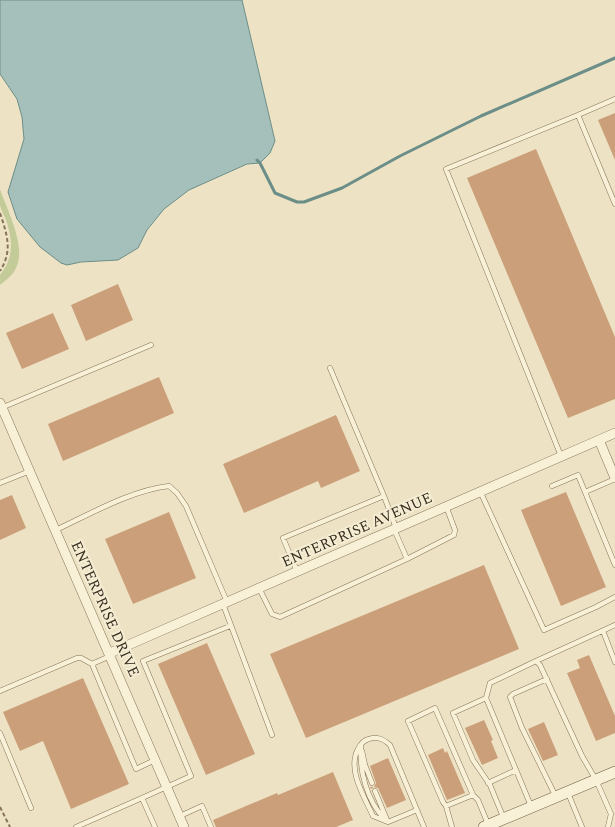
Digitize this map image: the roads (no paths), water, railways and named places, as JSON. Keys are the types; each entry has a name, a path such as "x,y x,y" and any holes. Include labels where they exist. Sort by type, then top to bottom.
{"main road":[{"path":"487,826 615,772"}],"street":[{"name":"ENTERPRISE DRIVE","path":"1,407 184,827"},
{"name":"ENTERPRISE AVENUE","path":"110,654 615,433"},
{"path":"599,440 615,479"}],"lane":[{"path":"561,456 446,169 615,99"},
{"path":"578,115 615,204"},
{"path":"1,407 151,345"},
{"path":"330,368 384,496 407,559"},
{"path":"0,483 30,470"},
{"path":"552,486 578,475 615,565"},
{"path":"585,492 615,479"},
{"path":"56,530 120,501 155,488 169,486 177,493 186,506 225,603 230,626 272,735"},
{"path":"480,491 544,630 615,597"},
{"path":"297,571 283,538 384,496"},
{"path":"259,588 272,614 280,616 407,559 454,535 455,530 446,506"},
{"path":"532,807 486,698 490,683 615,625"},
{"path":"76,827 192,776 143,660 230,626"},
{"path":"602,631 615,662"},
{"path":"92,664 110,654"},
{"path":"0,690 76,658 81,658 92,664 136,769 155,760"},
{"path":"536,661 547,679 582,756 613,814 608,827"},
{"path":"547,679 510,697 522,728 556,797"},
{"path":"486,698 453,713 472,760 488,783 504,819"},
{"path":"452,827 446,806 408,721 435,708 472,795 478,800 487,826"},
{"path":"0,733 31,808"},
{"path":"418,810 388,822 372,816 356,775 354,758 361,744 368,739 375,738 384,740 390,745 418,810 424,827"},
{"path":"361,744 365,765 372,783"},
{"path":"488,783 516,770"},
{"path":"375,792 388,822"},
{"path":"568,792 582,827"},
{"path":"446,806 472,795"},
{"path":"142,798 155,827"},
{"path":"180,816 202,806 211,827"}],"water":[{"path":"0,0 242,0 275,141 270,153 260,163 247,164 189,190 164,209 147,230 138,248 118,260 81,262 67,265 61,263 40,247 17,219 8,192 24,139 22,117 17,99 0,74"}],"waterway":[{"path":"257,160 275,193 297,202 304,202 342,188 400,156 481,116 615,58"}]}
